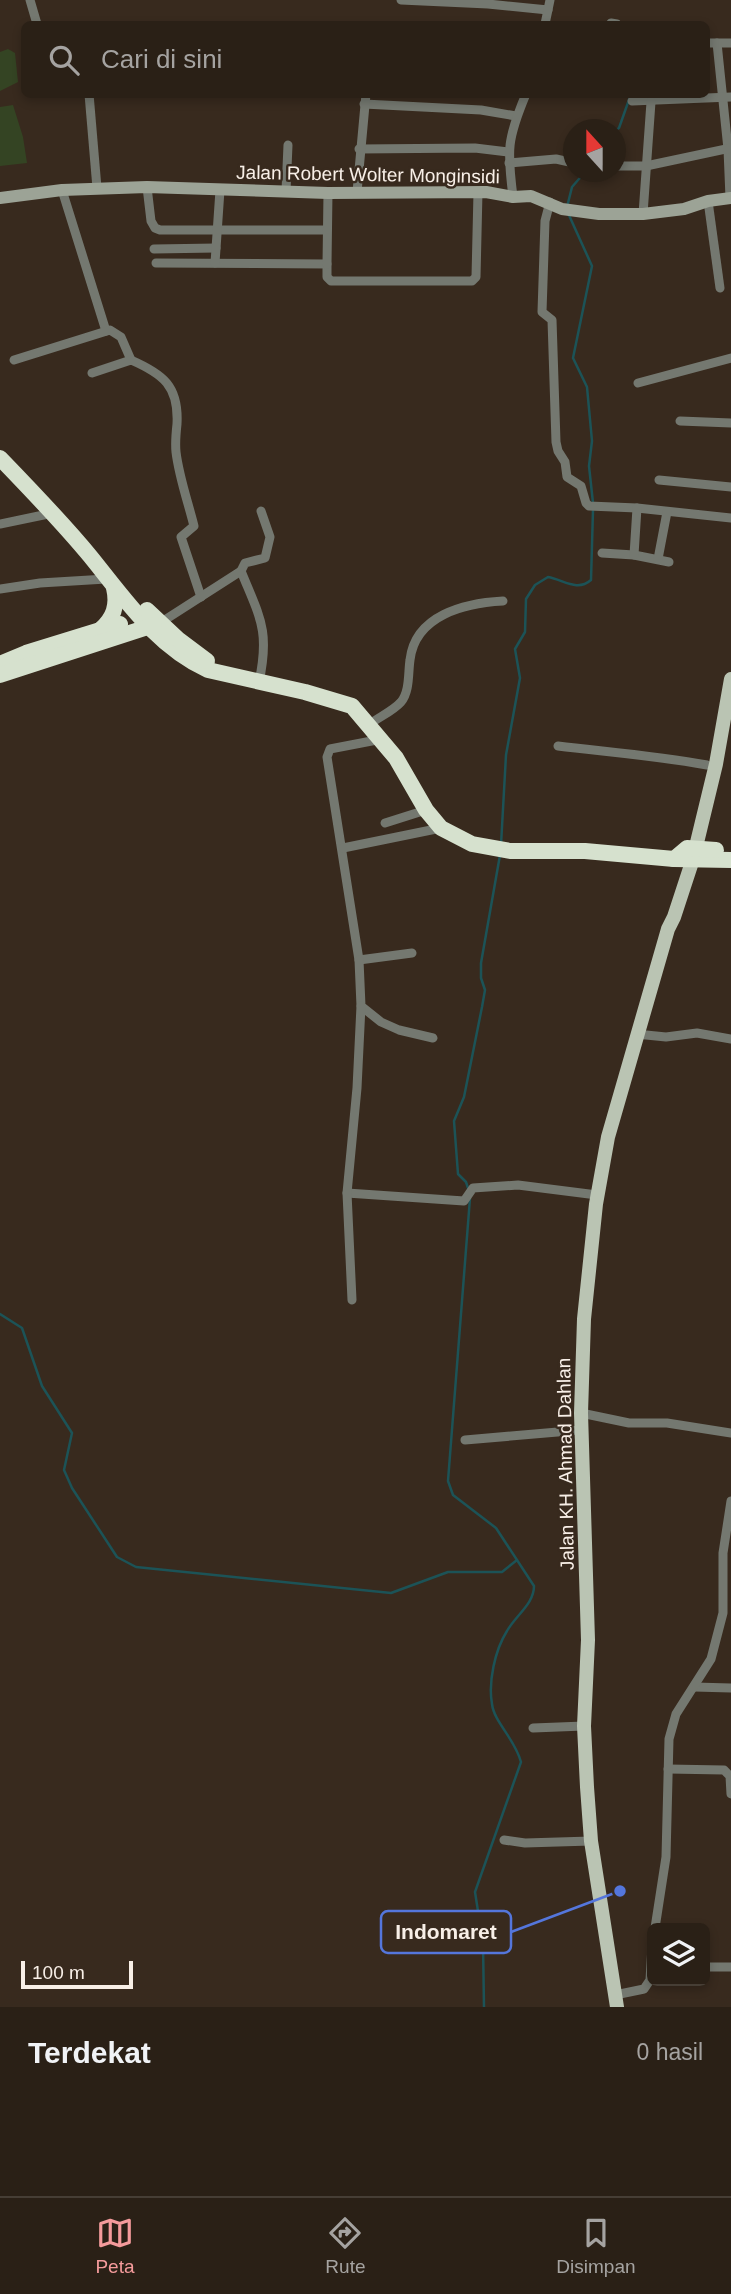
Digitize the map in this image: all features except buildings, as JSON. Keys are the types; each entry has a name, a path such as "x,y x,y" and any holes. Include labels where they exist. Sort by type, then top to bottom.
{"highway":[{"path":"0,458 53,513 110,583 150,621 225,676"},
{"path":"92,558 123,585 168,645 193,664 225,676 352,706 370,724 396,758 426,810 441,828 472,845 510,851 687,855 731,860"},
{"path":"100,630 108,623 116,606 110,583"},
{"path":"0,664 100,630 150,621"},
{"path":"0,675 124,633 150,621"},
{"path":"124,633 147,637 168,645"},
{"path":"687,855 731,852"}],"main road":[{"name":"Jalan Robert Wolter Monginsidi","path":"0,198 62,190 147,187 328,193 478,192 513,197 531,196 561,207 599,214 643,214 684,209 708,201 730,198"},
{"path":"687,855 716,764 731,679"},
{"path":"687,855 711,752 719,743"},
{"name":"Jalan KH. Ahmad Dahlan","path":"616,2001 591,1840 584,1726 588,1640 580,1413 583,1319 597,1195 608,1137 687,855"}],"street":[{"path":"30,0 36,21"},
{"path":"401,0 549,5"},
{"path":"730,198 727,98 711,43 731,43"},
{"path":"89,98 97,188"},
{"path":"513,197 508,152 516,116 524,98"},
{"path":"632,101 727,98"},
{"path":"357,192 365,99 516,116"},
{"path":"643,214 651,102"},
{"path":"285,191 288,145"},
{"path":"359,149 475,148 508,152"},
{"path":"626,166 646,166 729,148"},
{"path":"509,163 563,161"},
{"path":"147,187 151,220 155,228 160,230 327,230"},
{"path":"62,190 106,331"},
{"path":"215,263 220,190"},
{"path":"328,193 327,277 331,281 472,281 476,276 478,192"},
{"path":"708,201 720,288"},
{"path":"561,207 544,230 542,312 552,320 557,449 565,462 567,477 581,486 586,503 593,506 731,518"},
{"path":"154,248 216,248"},
{"path":"156,263 327,264"},
{"path":"14,360 106,331 117,333 131,360 151,369 171,388 177,404 176,453 194,526 181,537 201,597"},
{"path":"638,383 731,358"},
{"path":"92,373 131,360"},
{"path":"680,421 731,423"},
{"path":"659,480 731,487"},
{"path":"635,555 636,508"},
{"path":"150,621 201,597 241,571 245,564 262,560 267,554 270,537 261,511"},
{"path":"658,559 667,512"},
{"path":"0,524 53,513"},
{"path":"602,553 635,555 669,562"},
{"path":"241,571 264,628 265,653 259,682"},
{"path":"0,589 40,583 110,583"},
{"path":"370,724 401,703 406,694 410,657 422,629 441,616 467,606 503,601"},
{"path":"352,1300 347,1193 357,1088 359,960 328,753 330,749 337,747 382,739"},
{"path":"558,746 708,765"},
{"path":"385,823 426,810"},
{"path":"343,849 441,828"},
{"path":"359,960 412,953"},
{"path":"360,1006 381,1022 399,1030 433,1038"},
{"path":"636,1034 666,1037 697,1033 731,1039"},
{"path":"347,1193 464,1201 470,1193 518,1185 597,1195"},
{"path":"580,1413 629,1423 667,1423 731,1433"},
{"path":"465,1440 581,1430"},
{"path":"656,1923 666,1857 671,1727 676,1714 711,1660 723,1613 731,1501"},
{"path":"694,1687 731,1688"},
{"path":"533,1728 584,1726"},
{"path":"668,1769 724,1770 730,1776 731,1794"},
{"path":"505,1840 524,1843 591,1840"},
{"path":"710,1967 731,1967"},
{"path":"616,2001 644,1989 647,1984"}],"green space":[{"path":"8,49 15,53 18,82 0,91 0,52"},
{"path":"13,105 23,137 27,163 0,166 0,107"}],"waterway":[{"path":"622,119 630,98"},
{"path":"567,207 572,187 576,182"},
{"path":"568,213 592,266 573,358 587,387 592,441 589,466 593,503"},
{"path":"501,845 506,755 520,678 515,649 525,632 526,599 535,585 548,577 575,585 591,580 593,510"},
{"path":"468,1188 458,1174 454,1121 464,1097 485,990 481,978 481,963 500,855"},
{"path":"470,1198 448,1481 453,1495 496,1528 534,1586 528,1604 503,1639 492,1676 494,1711 521,1762 475,1892 483,1943 484,2007"},
{"path":"0,1314 22,1328 42,1386 72,1433 64,1470 72,1488 117,1557 136,1567 391,1593 448,1572 502,1572 517,1560"}],"place":[{"name":"Indomaret","path":"620,1891"}]}
